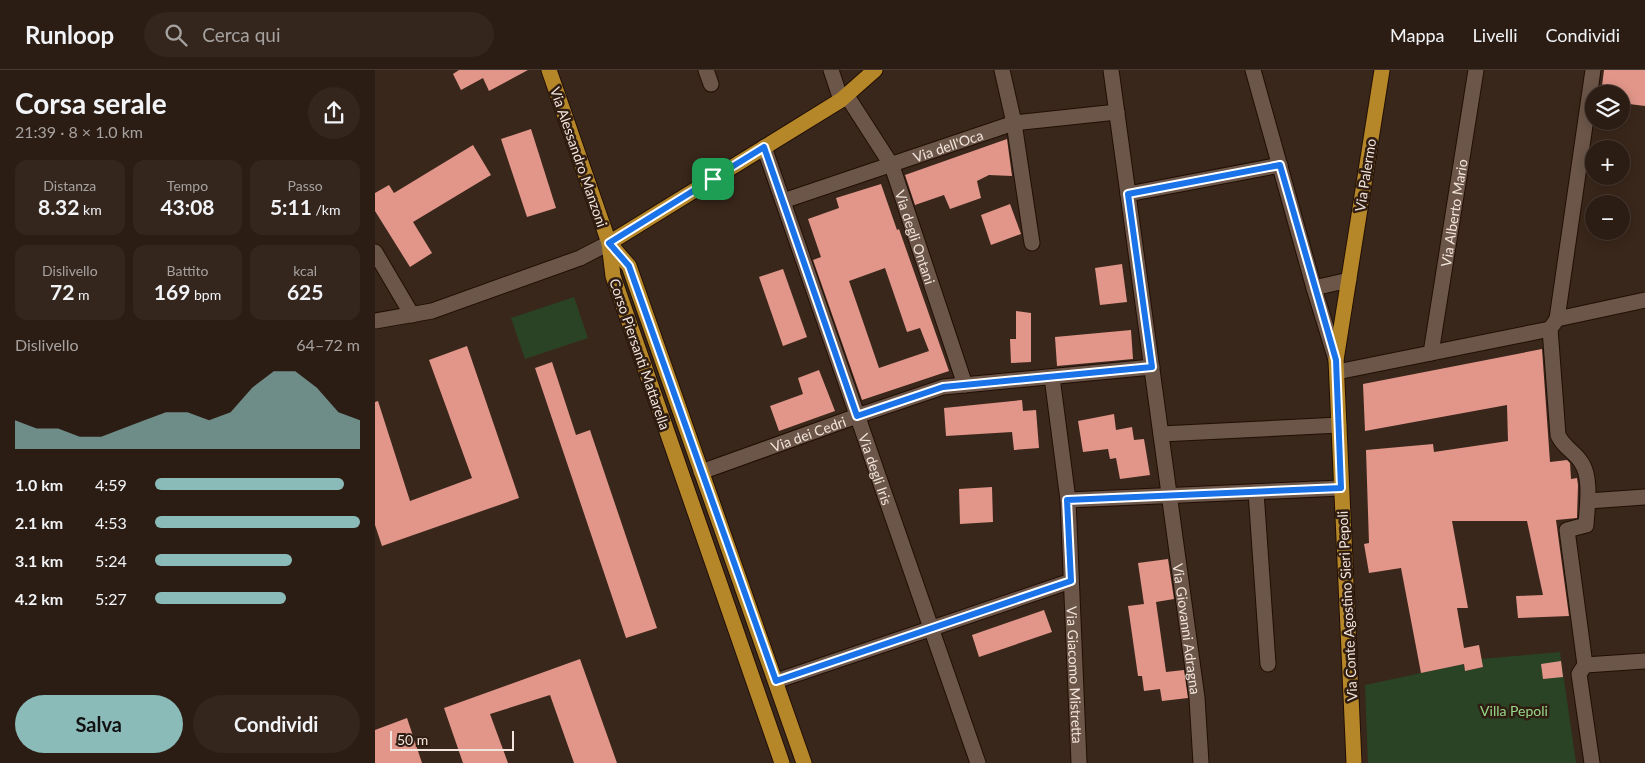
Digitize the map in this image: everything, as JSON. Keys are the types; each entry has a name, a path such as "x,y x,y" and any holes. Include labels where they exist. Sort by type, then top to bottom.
{"main road":[{"name":"Via Alessandro Manzoni","path":"549,70 609,243"},
{"path":"609,243 844,98 875,70"},
{"name":"Via Palermo","path":"1349,280 1382,70"},
{"name":"Corso Piersanti Mattarella","path":"609,243 629,266 804,763"},
{"name":"Corso Piersanti Mattarella","path":"609,243 613,276 782,763"},
{"name":"Via Conte Agostino Sieri Pepoli","path":"1349,280 1336,366 1354,763"}],"street":[{"name":"Via degli Ontani","path":"831,70 844,98 892,166 965,385"},
{"path":"1001,70 1014,123 1032,243"},
{"name":"Via Giovanni Adragna","path":"1111,70 1197,698 1201,763"},
{"name":"Via Conte Agostino Sieri Pepoli","path":"1253,70 1336,366"},
{"name":"Via Alberto Mario","path":"1431,353 1476,70"},
{"path":"1592,763 1579,674 1587,660 1567,530 1586,525 1588,501 1587,474 1582,462 1561,443 1558,435 1554,324 1593,70"},
{"name":"Via dell'Oca","path":"783,201 892,166 1014,123 1117,112"},
{"name":"Via degli Iris","path":"764,147 978,763"},
{"path":"1128,194 1280,165"},
{"path":"375,331 580,258 609,243"},
{"path":"375,252 412,315"},
{"path":"1314,288 1349,280"},
{"path":"1336,366 1431,353 1645,300"},
{"path":"375,321 432,311"},
{"name":"Via dei Cedri","path":"701,472 943,387 1152,367"},
{"name":"Via Giacomo Mistretta","path":"1052,376 1067,500 1079,763"},
{"path":"1161,434 1339,425"},
{"path":"1067,500 1341,488"},
{"path":"1256,492 1268,664"},
{"path":"1588,501 1645,497"},
{"path":"706,544 724,537"},
{"path":"776,681 1071,581"},
{"path":"1587,660 1645,662"}],"green space":[{"path":"574,297 588,338 525,359 511,318"},
{"name":"Villa Pepoli","path":"1560,652 1576,763 1368,763 1365,685 1463,664 1465,671 1483,667 1481,659"}],"building":[{"path":"459,70 528,70 489,91 483,78 461,90 453,74"},
{"path":"1604,70 1645,70 1645,106 1630,104 1630,85 1602,85"},
{"path":"531,129 556,208 527,217 501,139"},
{"path":"1007,139 1012,176 989,175 977,181 981,198 950,209 944,195 915,205 905,175"},
{"path":"473,145 491,175 413,222 432,253 410,267 375,211 375,193 389,185 394,193"},
{"path":"881,184 897,230 899,229 949,371 862,400 813,260 821,257 808,219 839,208 836,198","holes":["885,268 907,332 920,328 929,351 879,368 849,281"]},
{"path":"1010,204 1021,234 991,245 981,215"},
{"path":"1122,264 1127,302 1100,305 1095,268"},
{"path":"783,269 807,337 783,346 759,277"},
{"path":"1016,311 1031,313 1031,362 1011,363 1010,339 1016,339"},
{"path":"1131,330 1133,359 1057,366 1055,337"},
{"path":"467,346 519,498 382,546 375,525 375,402 378,401 410,501 472,478 429,360"},
{"path":"1542,349 1550,462 1567,460 1570,463 1571,479 1577,478 1578,485 1577,518 1556,520 1569,616 1518,618 1516,596 1543,595 1527,521 1452,521 1468,608 1457,608 1464,648 1479,645 1483,667 1465,671 1464,664 1421,673 1401,568 1369,573 1364,544 1369,543 1366,450 1433,444 1434,452 1508,441 1507,405 1365,431 1363,384"},
{"path":"552,362 576,435 590,430 657,628 626,638 535,368"},
{"path":"819,370 835,411 779,431 770,406 803,394 798,378"},
{"path":"1022,400 1023,411 1036,410 1039,448 1014,450 1012,432 946,436 944,408"},
{"path":"1114,414 1116,430 1132,427 1134,440 1144,439 1150,475 1120,479 1116,458 1110,459 1108,449 1083,452 1078,421"},
{"path":"992,487 993,522 960,524 959,489"},
{"path":"1168,559 1174,599 1156,602 1166,672 1184,670 1188,698 1162,701 1160,689 1144,691 1142,676 1138,676 1128,606 1144,604 1138,563"},
{"path":"1044,610 1052,632 979,657 972,635"},
{"path":"580,659 617,763 574,763 550,695 490,714 508,763 463,763 444,708"},
{"path":"1561,661 1563,677 1543,679 1541,664"},
{"path":"407,718 422,763 375,763 375,730"}],"route":[{"path":"764,147 857,416 943,387 1152,367 1128,194 1280,165 1336,360 1341,488 1067,500 1071,581 776,681 629,266 609,243 713,179 764,147"}]}
